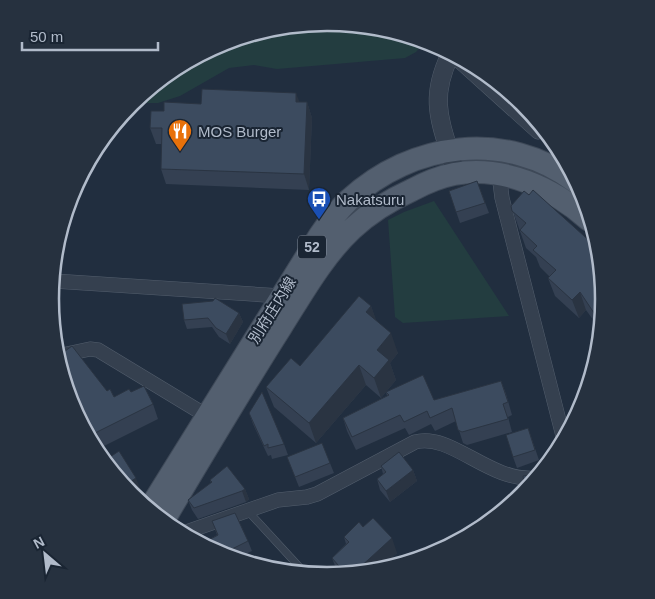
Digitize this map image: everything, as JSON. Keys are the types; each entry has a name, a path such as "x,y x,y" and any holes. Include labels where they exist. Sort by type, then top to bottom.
{"main road":[{"name":"別府庄内線","path":"153,503 320,234 348,200 379,177 402,164 423,156 449,150 475,148 513,153 554,168 565,175"},
{"name":"別府庄内線","path":"167,514 306,287 342,240 361,221 386,203 435,180 456,174 478,172 499,174 530,183 562,198 583,215"}],"street":[{"path":"448,60 441,76 437,98 439,115 456,174"},
{"path":"473,74 532,127"},
{"path":"499,174 507,217 562,431"},
{"path":"60,281 281,296"},
{"path":"65,354 90,349 98,350 207,416"},
{"path":"190,530 278,500 307,497 316,494 415,442 426,440 444,444 500,473 514,477 527,478"}],"lane":[{"path":"247,510 298,566"}],"green space":[{"path":"310,32 345,32 380,36 420,48 405,58 277,69 254,65 229,68 180,96 158,103 146,103 178,76 193,67 241,45 275,36"},
{"path":"434,201 509,316 403,323 395,317 388,220"}],"building":[{"path":"202,89 296,93 296,102 307,102 304,174 161,169 162,128 150,128 151,111 164,111 164,102 201,104"},
{"path":"477,181 485,203 456,212 449,191"},
{"path":"533,190 590,241 595,282 595,315 580,292 572,300 548,278 556,270 533,250 537,246 520,230 526,223 512,211 511,206 524,191 529,195"},
{"path":"359,296 371,306 366,312 391,333 377,350 389,360 374,378 359,365 309,423 266,387 291,358 300,366"},
{"path":"215,298 239,313 226,334 216,328 208,318 184,320 182,304 213,301"},
{"path":"72,346 107,391 110,389 114,397 129,389 131,392 144,386 153,404 95,433 73,386 64,352"},
{"path":"423,375 434,400 501,381 508,402 503,404 508,419 462,432 458,430 452,408 430,418 427,411 404,422 400,415 352,437 343,418 389,395 386,392"},
{"path":"262,392 284,444 268,448 268,444 264,446 249,413"},
{"path":"528,428 535,450 513,457 506,435"},
{"path":"322,443 330,463 295,477 287,457"},
{"path":"119,451 136,478 131,481 110,457"},
{"path":"399,452 413,470 386,491 377,479 386,472 381,466"},
{"path":"227,466 245,489 194,508 188,500 212,482 210,480"},
{"path":"530,475 524,482 523,476"},
{"path":"235,513 248,541 231,550 209,540 218,535 212,521"},
{"path":"373,518 392,538 362,565 340,567 332,558 349,542 344,537 359,522 363,527"}],"place":[{"name":"MOS Burger","path":"180,152"},
{"name":"Nakatsuru","path":"319,220"}]}
